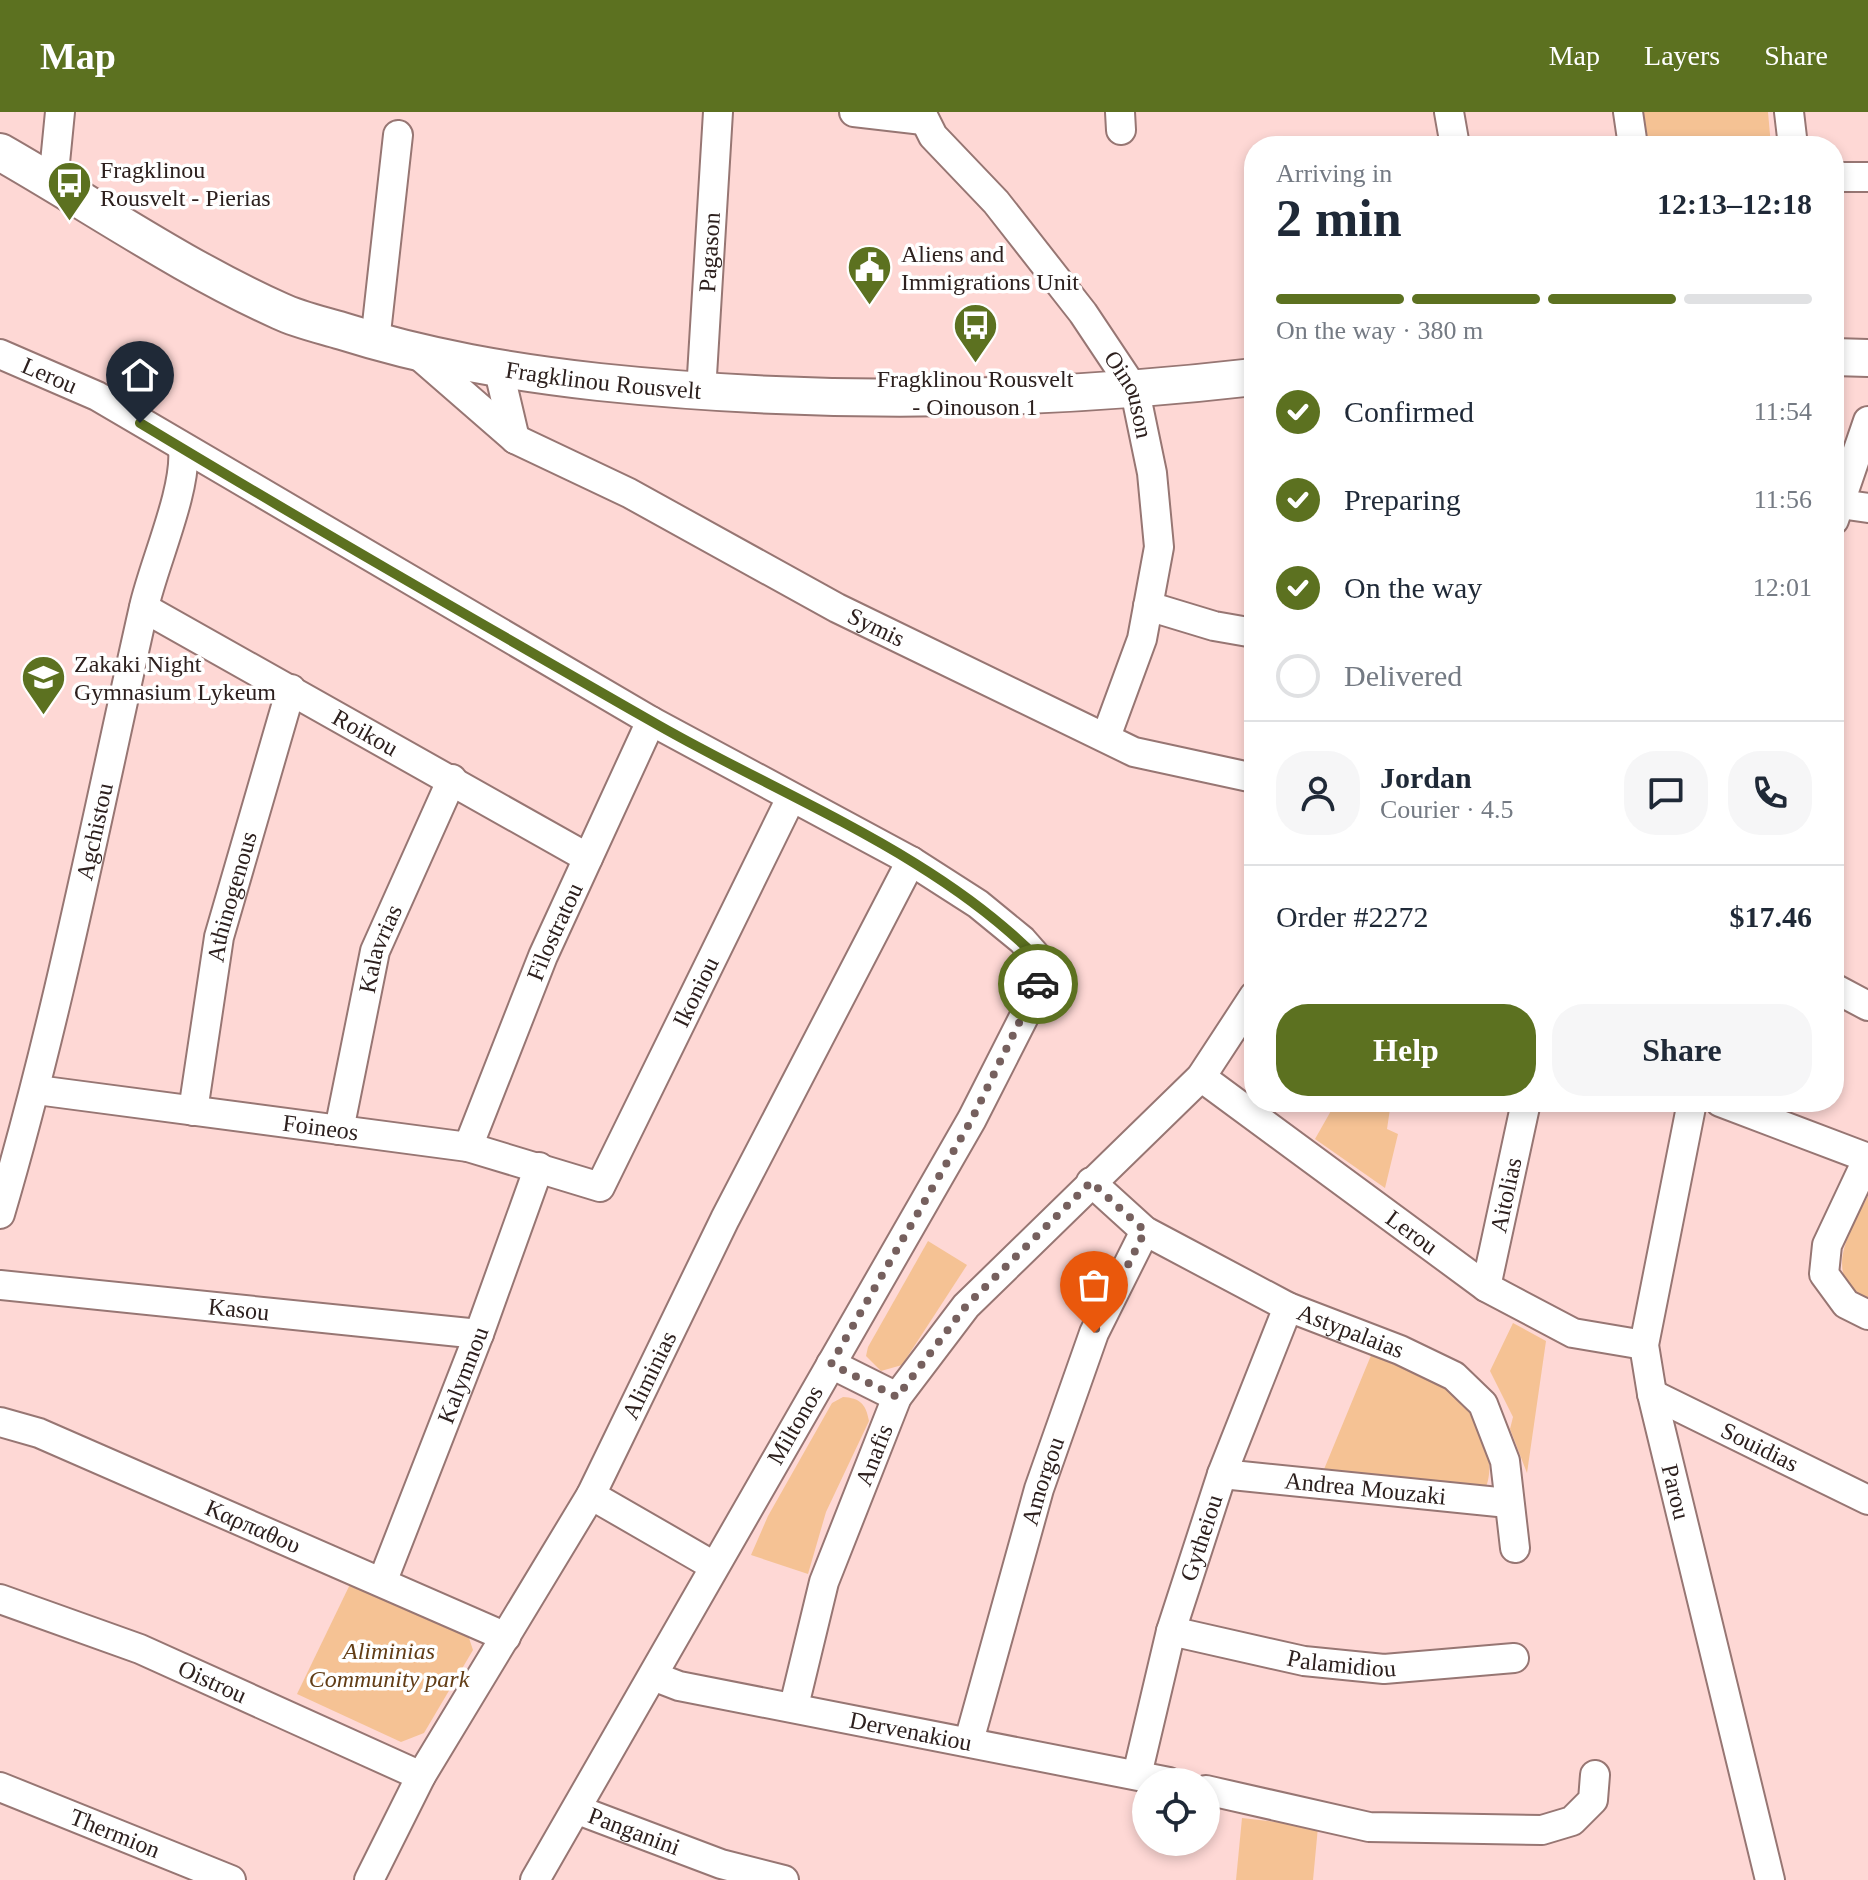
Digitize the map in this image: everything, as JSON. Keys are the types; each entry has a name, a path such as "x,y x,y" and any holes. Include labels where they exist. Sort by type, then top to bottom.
{"main road":[{"name":"Fragklinou Rousvelt","path":"0,152 184,261 282,312 375,342 499,371 701,392 852,399 1135,391 1244,378"},
{"path":"1844,357 1868,358"}],"street":[{"path":"53,183 60,112"},
{"name":"Pagason","path":"701,392 718,112"},
{"path":"854,112 922,116"},
{"path":"1449,112 1453,136"},
{"path":"1628,112 1632,136"},
{"path":"1789,112 1792,136"},
{"name":"Oinouson","path":"922,116 933,136 996,202 1045,263 1135,391 1152,473 1159,547 1142,639 1106,737"},
{"path":"375,342 398,135"},
{"path":"1844,177 1868,177"},
{"name":"Symis","path":"415,352 515,439 629,493 837,608 1134,752 1244,776"},
{"name":"Lerou","path":"0,354 97,396 651,721 911,861 978,904 1022,940 1044,965"},
{"path":"499,371 515,439"},
{"path":"1844,491 1868,421"},
{"name":"Agchistou","path":"0,1214 37,1090 144,608 184,469 183,449"},
{"path":"1844,511 1868,508"},
{"path":"1148,606 1214,626 1244,631"},
{"name":"Roikou","path":"144,608 588,858"},
{"name":"Athinogenous","path":"193,1111 219,937 291,689"},
{"name":"Filostratou","path":"468,1147 543,956 651,721"},
{"name":"Kalavrias","path":"339,1130 375,951 452,779"},
{"name":"Ikoniou","path":"600,1187 791,798"},
{"name":"Aliminias","path":"369,1880 421,1776 591,1495 725,1219 911,861"},
{"name":"Miltonos","path":"535,1880 578,1810 714,1566 972,1119 1033,999 1044,965"},
{"path":"1844,993 1868,1006"},
{"name":"Anafis","path":"794,1706 824,1582 897,1397 966,1306 1201,1077 1244,1011"},
{"name":"Lerou","path":"1201,1077 1244,1109"},
{"name":"Foineos","path":"37,1090 468,1147 600,1187"},
{"name":"Lerou","path":"1248,1112 1486,1287 1573,1333 1644,1345"},
{"name":"Aitolias","path":"1486,1287 1524,1112"},
{"name":"Parou","path":"1690,1112 1644,1345 1652,1394 1770,1880"},
{"path":"1746,1112 1868,1158 1827,1245 1824,1274 1846,1304 1868,1315"},
{"name":"Kalymnou","path":"383,1580 479,1334 539,1167"},
{"name":"Astypalaias","path":"1091,1182 1145,1231 1288,1307 1400,1350 1454,1376 1483,1404 1505,1461 1515,1548"},
{"name":"Amorgou","path":"969,1741 1043,1476 1094,1333 1145,1231"},
{"name":"Kasou","path":"0,1285 479,1334"},
{"name":"Gytheiou","path":"1139,1768 1171,1631 1222,1474 1288,1307"},
{"path":"831,1364 897,1397"},
{"name":"Souidias","path":"1652,1394 1868,1500"},
{"name":"Καρπαθου","path":"0,1422 39,1433 383,1580 506,1637"},
{"name":"Andrea Mouzaki","path":"1222,1474 1508,1503"},
{"path":"591,1495 714,1566"},
{"name":"Oistrou","path":"0,1599 140,1649 421,1776"},
{"name":"Palamidiou","path":"1171,1631 1304,1661 1384,1669 1514,1658"},
{"name":"Dervenakiou","path":"653,1676 679,1686 1132,1774"},
{"path":"1220,1793 1369,1827 1542,1830 1572,1821 1593,1800 1595,1775"},
{"name":"Thermion","path":"0,1787 231,1880"},
{"name":"Panganini","path":"578,1810 717,1872 784,1880"}],"green space":[{"path":"1639,112 1768,112 1770,136 1643,136"},
{"path":"1330,1112 1390,1112 1387,1129 1398,1134 1385,1188 1315,1139"},
{"path":"1868,1196 1868,1302 1853,1291 1845,1280 1842,1267 1847,1239"},
{"path":"928,1241 967,1265 902,1365 881,1371 866,1356 868,1347"},
{"path":"1513,1323 1546,1341 1527,1473 1510,1429 1513,1417 1490,1371"},
{"path":"1372,1353 1438,1377 1468,1402 1487,1446 1490,1462 1485,1490 1320,1479"},
{"path":"843,1397 861,1403 869,1421 826,1512 808,1574 751,1555 768,1516 832,1403"},
{"name":"Aliminias Community park","path":"355,1574 466,1629 473,1650 424,1733 401,1742 297,1694"},
{"path":"1242,1818 1318,1827 1313,1880 1236,1880"}],"way so far":[{"path":"1038,984 972,1119 831,1364 897,1397 966,1306 1091,1182 1145,1231 1094,1333"}],"place":[{"name":"Fragklinou Rousvelt - Pierias","path":"69,223"},
{"name":"Aliens and Immigrations Unit","path":"870,307"},
{"name":"Fragklinou Rousvelt - Oinouson 1","path":"975,364"},
{"name":"Zakaki Night Gymnasium Lykeum","path":"43,717"}],"route":[{"path":"140,423 651,721 911,861 978,904 1022,940 1044,965 1038,984"}]}
